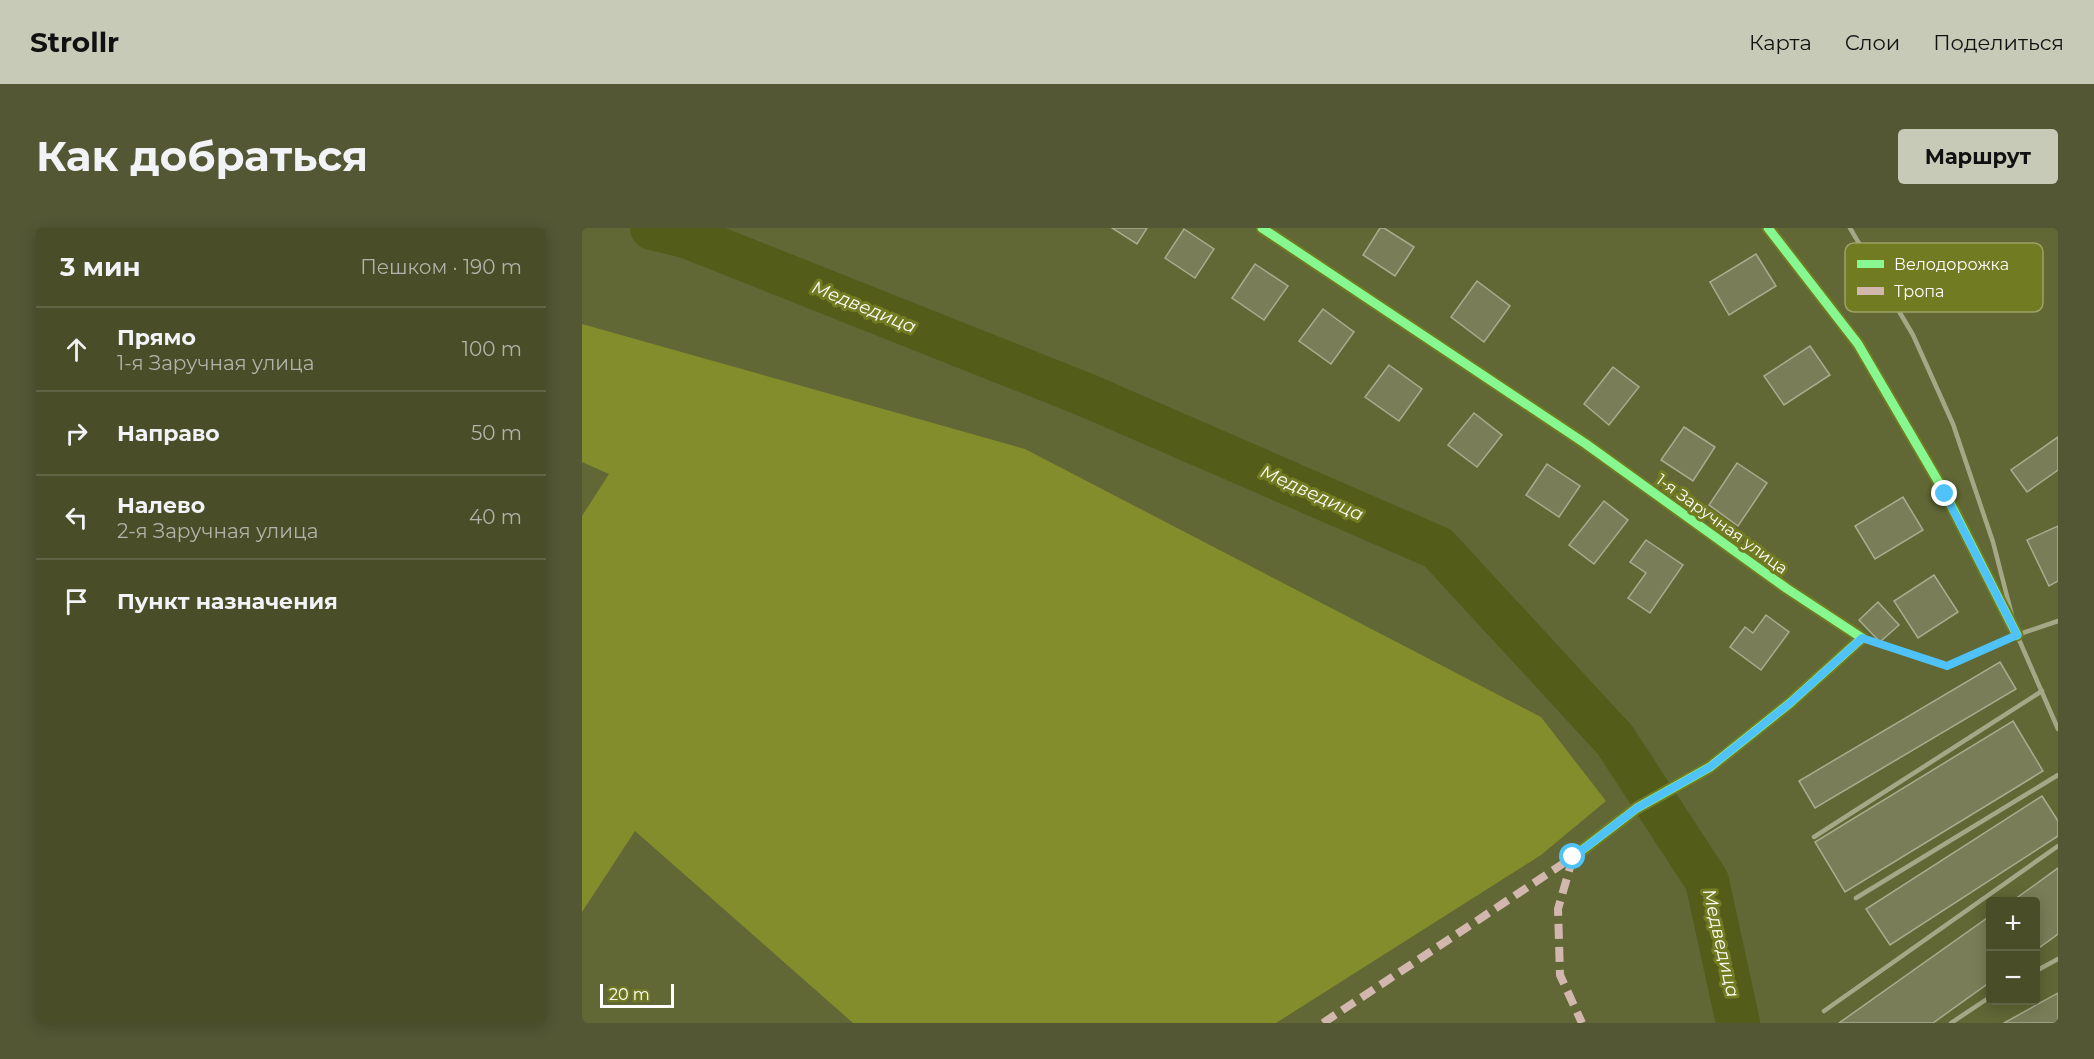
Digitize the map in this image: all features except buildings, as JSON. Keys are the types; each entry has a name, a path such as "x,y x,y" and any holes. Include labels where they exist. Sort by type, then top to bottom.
{"street":[{"name":"1-я Заручная улица","path":"1262,228 1586,444 1776,582 1862,638"},
{"path":"1768,228 1858,344 1945,494 2017,635"},
{"path":"1573,857 1637,808 1710,767 1790,703 1862,638"}],"lane":[{"path":"1850,228 1859,243"},
{"path":"1899,312 1913,335 1953,424 1992,542 2017,635 2058,729"},
{"path":"1862,638 1947,666 2017,635 2058,621"},
{"path":"1814,837 2042,691"},
{"path":"1856,898 2058,775"},
{"path":"1824,1011 2058,846"},
{"path":"2040,969 2058,959"},
{"path":"1951,1023 1986,1000"}],"green space":[{"path":"582,324 1025,449 1541,717 1606,801 1541,855 1276,1023 853,1023 635,831 582,912 582,516 609,474 582,462"}],"waterway":[{"name":"Медведица","path":"652,228 686,236 1086,395 1438,548 1615,740 1707,881 1738,1023"}],"marked path":[{"path":"1573,857 1558,909 1560,975 1582,1023"},
{"path":"1323,1023 1573,857"}],"cycle path":[{"path":"1262,228 1586,444 1786,588 1862,638 1790,703 1710,767 1637,808 1573,857"},
{"path":"1768,228 1858,344 1945,493 2017,635"}],"route":[{"path":"1573,857 1637,808 1710,767 1790,703 1862,638 1947,666 2017,635 1945,494"}]}
